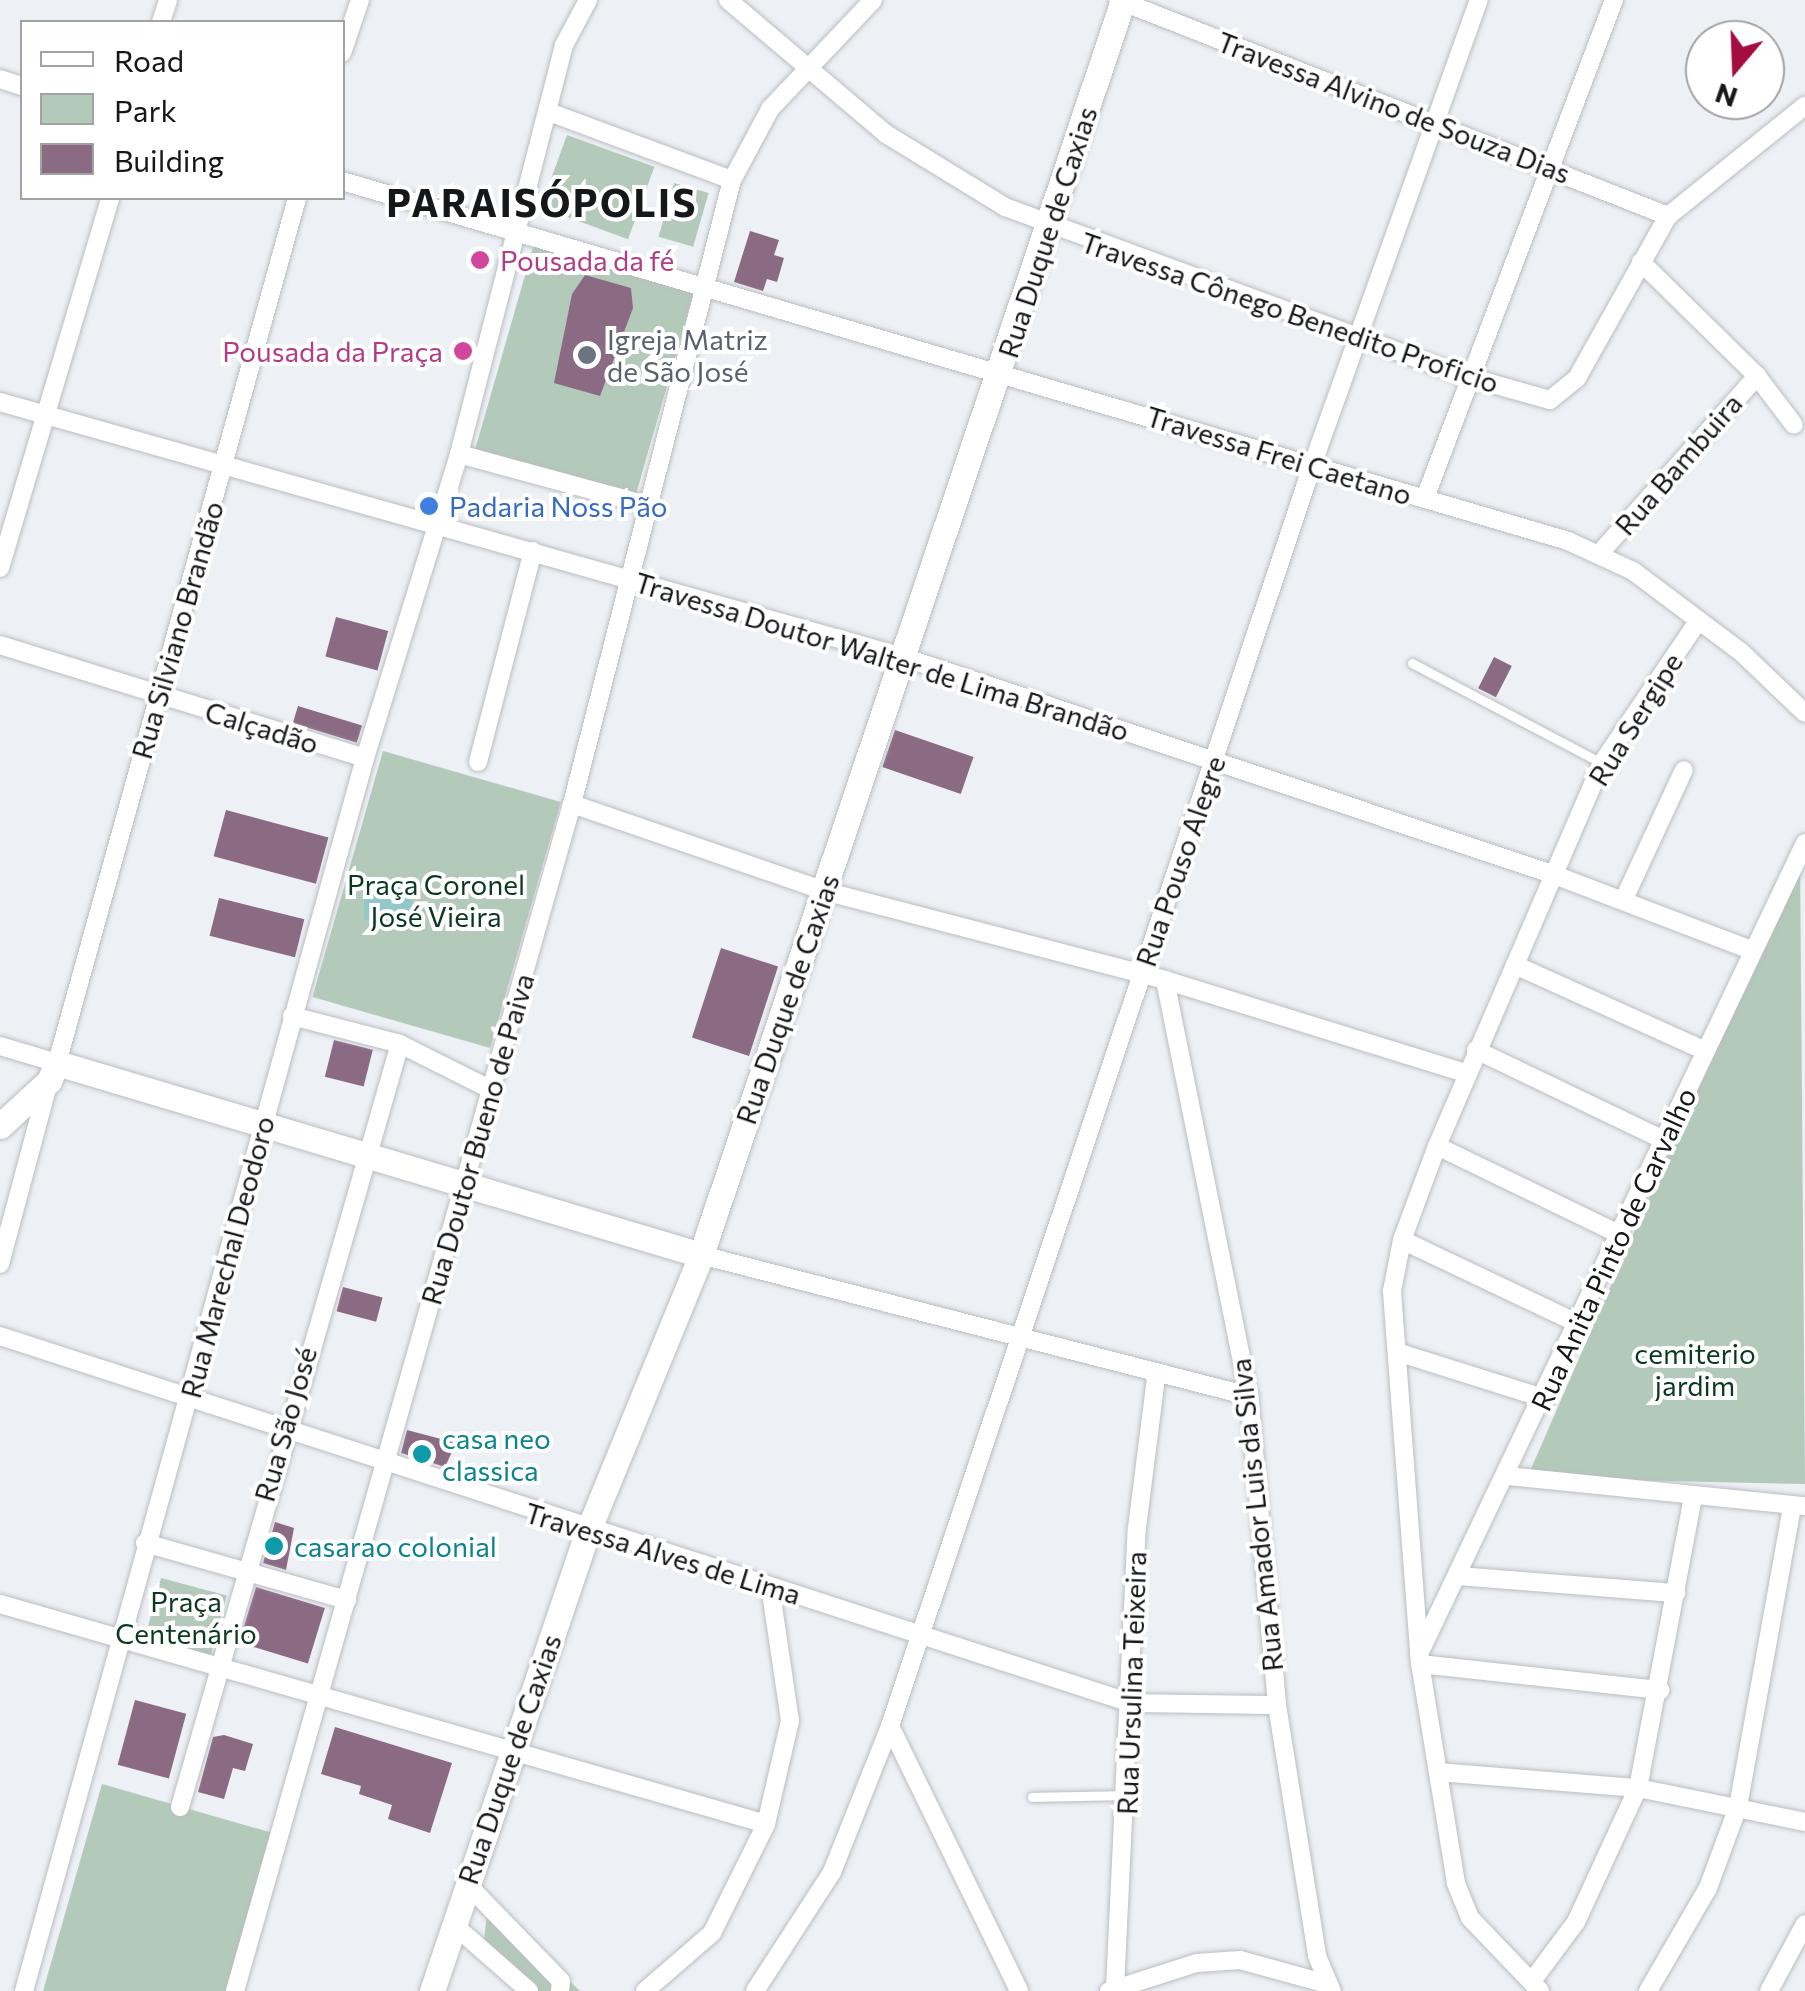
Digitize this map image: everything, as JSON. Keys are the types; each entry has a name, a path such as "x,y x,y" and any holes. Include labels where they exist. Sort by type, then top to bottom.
{"street":[{"path":"345,44 360,0"},
{"name":"Rua Marechal Deodoro","path":"24,1991 365,758 460,454 520,233 564,45 588,0"},
{"name":"Travessa Cônego Benedito Proficio","path":"728,0 803,70 941,172 1050,228 1468,378 1538,398 1564,393 1641,262"},
{"name":"Rua Doutor Bueno de Paiva","path":"236,1991 572,804 732,180 757,126 803,70 873,0"},
{"name":"Rua Pouso Alegre","path":"755,1991 832,1872 890,1726 1313,464 1433,119 1479,0"},
{"path":"1425,498 1614,0"},
{"name":"Travessa Alvino de Souza Dias","path":"1121,1 1549,164 1668,216"},
{"name":"Rua Duque de Caxias","path":"432,1991 588,1531 701,1255 1050,228 1121,1"},
{"path":"1641,262 1668,216 1805,106"},
{"path":"548,112 732,180"},
{"path":"345,182 520,233"},
{"path":"0,568 109,200"},
{"name":"Rua Silviano Brandão","path":"0,1264 296,200"},
{"name":"Travessa Frei Caetano","path":"520,233 1313,464 1600,553 1698,621 1805,712"},
{"name":"Rua Bambuira","path":"1641,262 1756,376 1794,426"},
{"name":"Rua Bambuira","path":"1600,553 1756,376"},
{"name":"Travessa Doutor Walter de Lima Brandão","path":"0,402 904,657 1552,874 1752,950"},
{"path":"460,454 647,505"},
{"path":"478,762 533,551"},
{"name":"Rua Sergipe","path":"1536,1986 1470,1918 1456,1883 1420,1659 1392,1291 1402,1240 1466,1073 1602,763 1698,621"},
{"name":"Calçadão","path":"0,646 365,758"},
{"path":"1624,900 1684,770"},
{"path":"572,804 824,891 1164,980 1466,1073"},
{"name":"Rua Anita Pinto de Carvalho","path":"1420,1659 1546,1399 1704,1050 1805,842"},
{"path":"1515,965 1704,1050"},
{"name":"Rua Amador Luis da Silva","path":"1164,980 1249,1396 1277,1705 1330,1988"},
{"path":"292,1016 400,1044 490,1090"},
{"name":"Rua São José","path":"180,1807 222,1671 282,1432 364,1151 400,1044"},
{"path":"0,1046 53,1072 264,1120 462,1185 701,1255 1156,1378 1249,1396"},
{"path":"1476,1050 1664,1140"},
{"path":"0,1126 53,1072"},
{"path":"1437,1146 1621,1235"},
{"path":"1402,1240 1580,1325"},
{"name":"Travessa Alves de Lima","path":"0,1336 282,1432 1131,1703 1277,1705"},
{"path":"1398,1352 1546,1399"},
{"name":"Rua Ursulina Teixeira","path":"1112,1990 1128,1794 1137,1528 1156,1378"},
{"path":"1508,1476 1799,1506 1738,1806 1708,1888 1648,1991"},
{"path":"1536,1986 1576,1922 1638,1788 1661,1690 1693,1496"},
{"path":"146,1543 347,1600"},
{"path":"1458,1576 1676,1593"},
{"path":"645,1991 712,1933 766,1824 790,1721 770,1586"},
{"path":"0,1604 222,1671 766,1824"},
{"path":"1420,1659 1661,1690"},
{"path":"890,1726 1019,1991"},
{"path":"1438,1772 1638,1788 1805,1822"},
{"path":"466,1883 561,1981 560,1991"},
{"path":"1769,1991 1805,1924"},
{"path":"454,1925 530,1991"},
{"path":"1112,1990 1197,1964 1240,1960 1330,1988"}],"lane":[{"path":"1412,663 1602,763"},
{"path":"1032,1797 1128,1794"}],"green space":[{"path":"567,135 654,167 628,239 541,207"},
{"path":"674,183 709,193 693,247 659,237"},
{"path":"534,244 695,290 634,500 474,454"},
{"name":"Praça Coronel José Vieira","path":"383,751 561,802 490,1048 312,997"},
{"name":"cemiterio jardim","path":"1800,851 1805,1484 1527,1478"},
{"name":"Praça Centenário","path":"161,1578 227,1596 211,1655 145,1638"},
{"path":"102,1784 273,1833 228,1991 43,1991"},
{"path":"488,1906 580,1991 515,1991 482,1957"}],"water":[{"path":"364,880 409,888 415,926 364,920"}],"building":[{"path":"750,231 779,240 774,255 784,258 777,282 767,279 763,291 734,282"},
{"name":"Igreja Matriz de São José","path":"585,275 631,288 633,308 600,396 554,383 572,294"},
{"path":"336,617 388,631 378,671 325,657"},
{"path":"1494,657 1512,666 1496,697 1478,688"},
{"path":"298,706 362,726 357,743 293,723"},
{"path":"895,730 973,757 961,794 882,767"},
{"path":"226,810 328,837 316,884 214,856"},
{"path":"219,898 304,919 295,957 210,936"},
{"path":"721,948 778,967 749,1056 692,1037"},
{"path":"334,1040 373,1050 364,1087 325,1077"},
{"path":"343,1287 383,1298 376,1322 337,1311"},
{"path":"407,1430 456,1443 445,1467 401,1453"},
{"name":"casarao colonial","path":"275,1522 294,1528 286,1570 263,1563"},
{"path":"256,1587 325,1608 308,1664 239,1642"},
{"path":"135,1700 186,1714 169,1778 118,1765"},
{"path":"335,1727 452,1763 430,1833 388,1819 392,1805 359,1794 361,1786 321,1774"},
{"path":"224,1735 253,1744 245,1771 233,1768 224,1799 198,1792 213,1737"}],"place":[{"name":"Pousada da fé","path":"480,260"},
{"name":"Pousada da Praça","path":"463,351"},
{"name":"Igreja Matriz de São José","path":"587,355"},
{"name":"Padaria Noss Pão","path":"429,506"},
{"name":"casa neo classica","path":"422,1454"},
{"name":"casarao colonial","path":"274,1546"}],"district":[{"name":"PARAISÓPOLIS","path":"542,202"}]}
